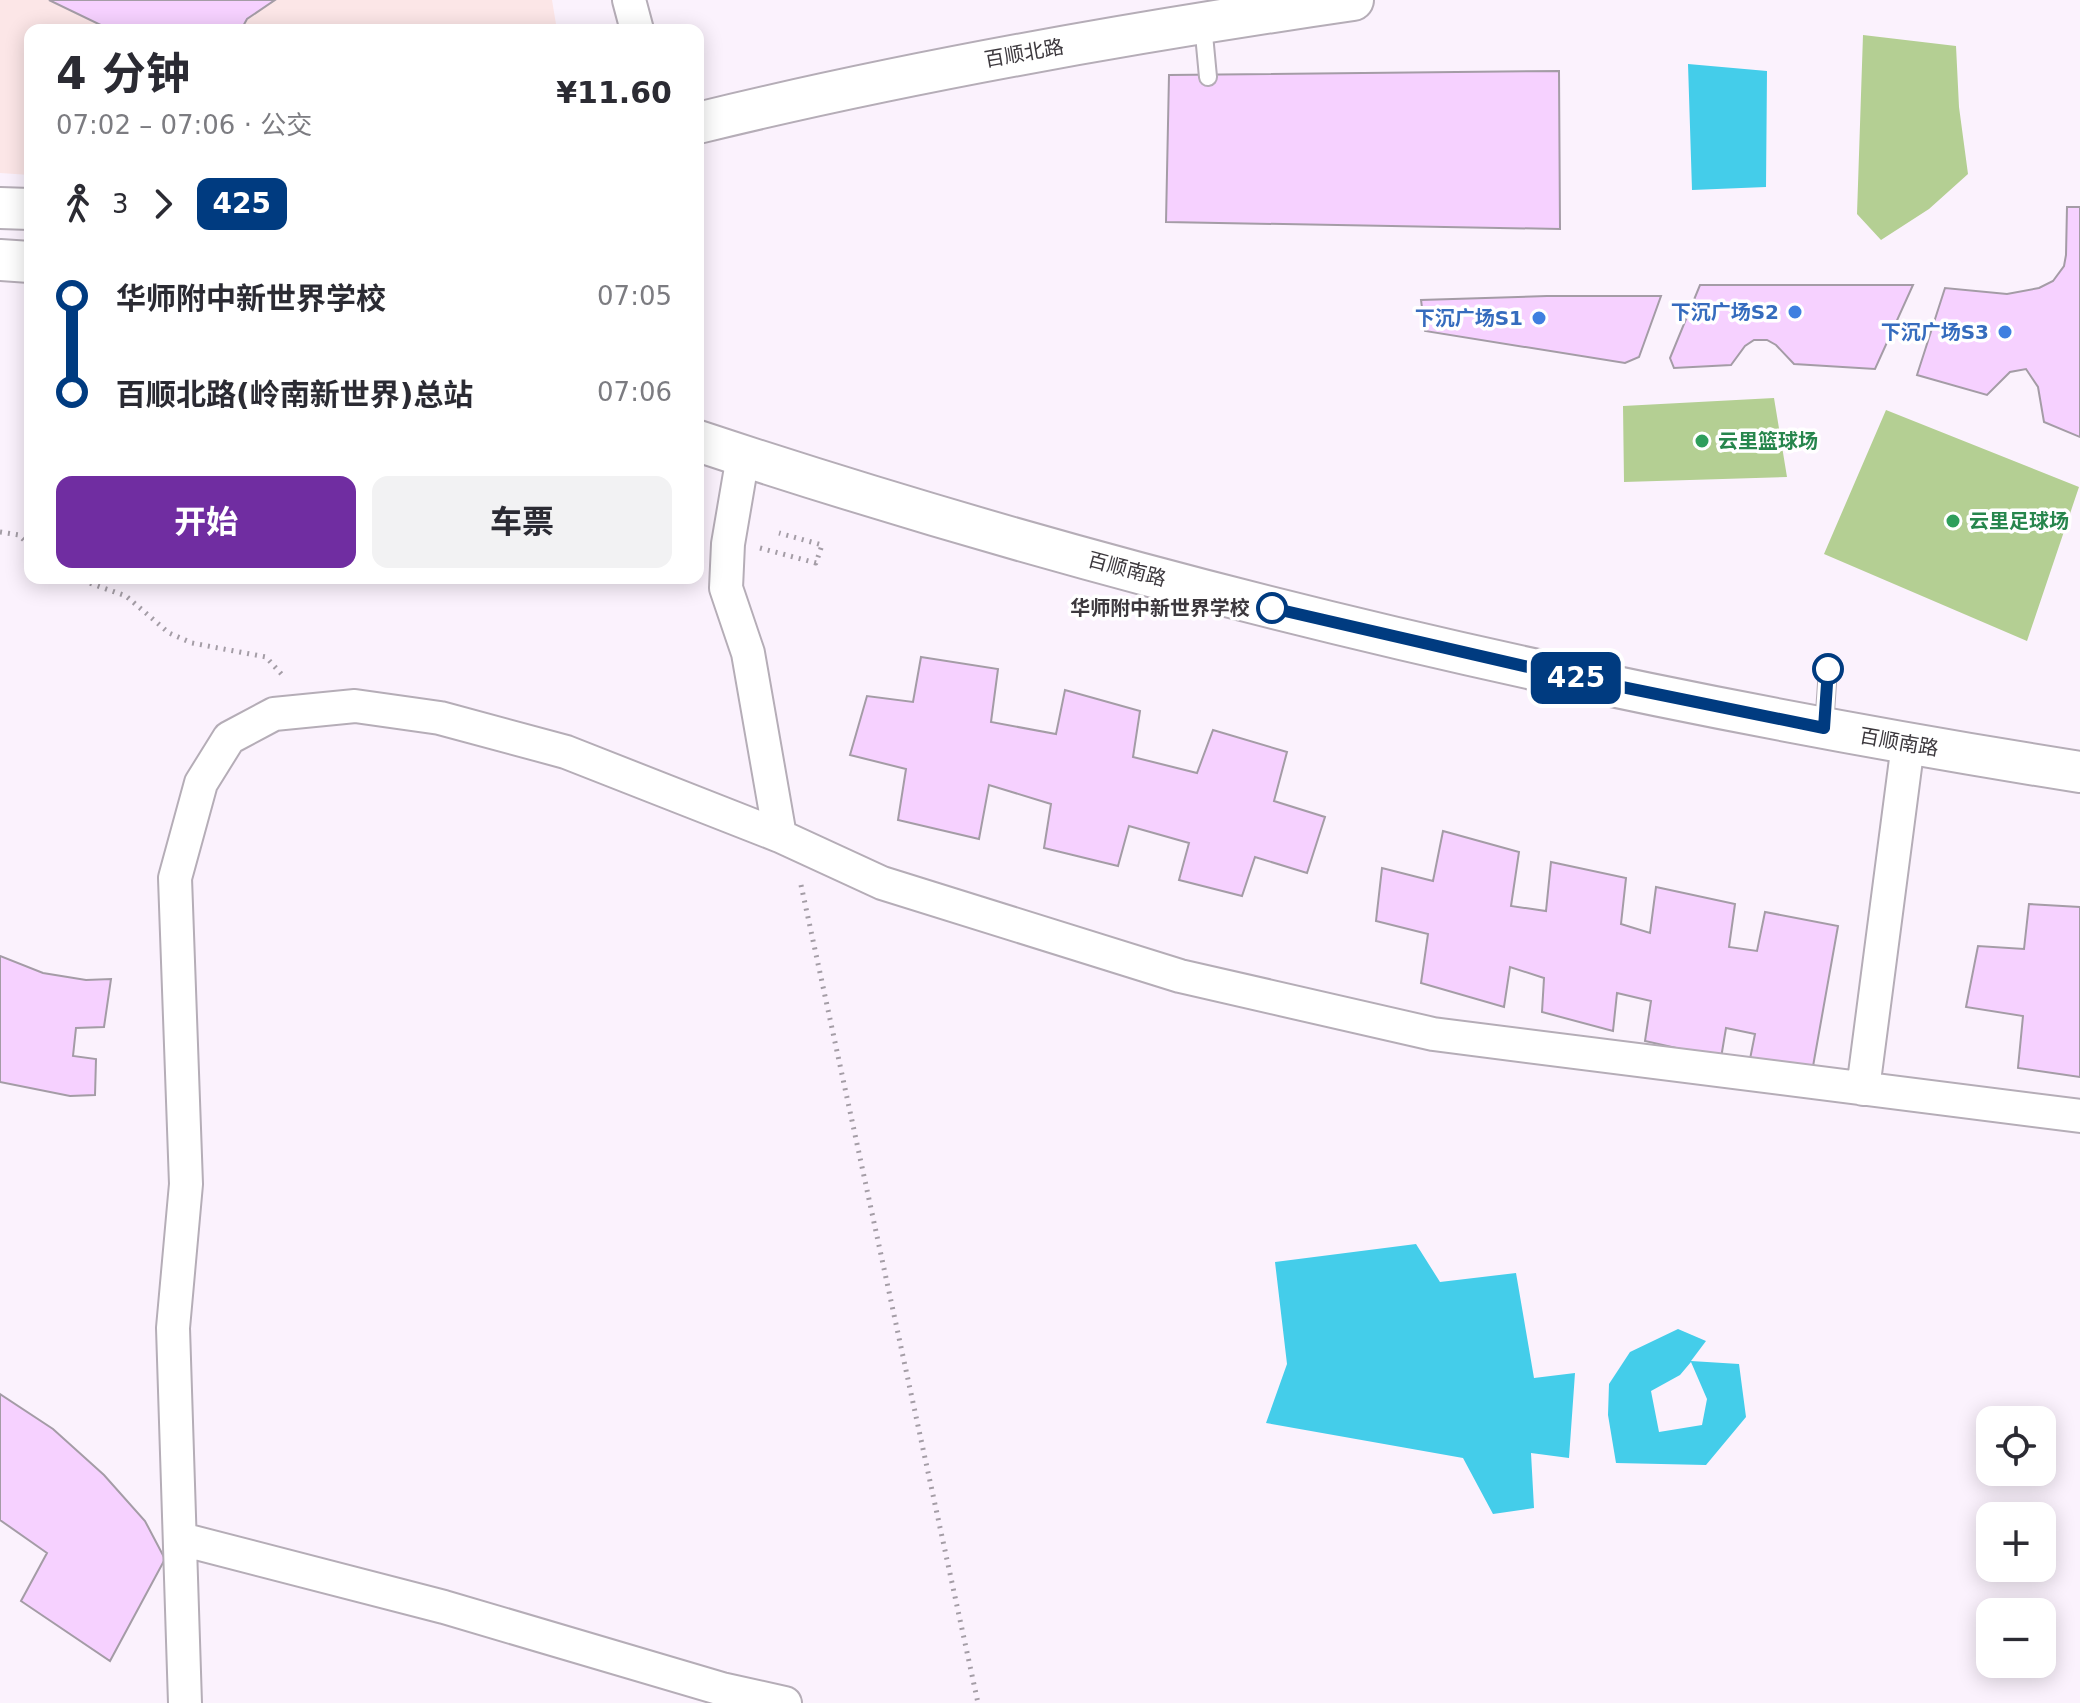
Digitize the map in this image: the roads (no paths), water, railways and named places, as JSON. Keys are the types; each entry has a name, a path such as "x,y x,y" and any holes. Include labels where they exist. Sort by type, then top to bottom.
{"street":[{"path":"629,0 635,24"},
{"name":"百顺北路","path":"704,122 930,70 1203,22 1353,0"},
{"path":"0,208 24,209"},
{"path":"0,260 24,262"},
{"name":"百顺南路","path":"704,443 988,532 1312,619 1672,698 1908,744 2080,772"},
{"path":"743,456 728,544 726,588 748,653 780,836"},
{"path":"185,1703 173,1328 186,1184 175,878 201,783 229,738 274,714 355,706 440,718 566,752 780,836 882,883 1195,979 1433,1034 2080,1116"},
{"path":"1863,1089 1908,744"},
{"path":"181,1539 444,1607 722,1689 785,1703"}],"lane":[{"path":"1203,22 1208,77"},
{"path":"1824,728 1828,669"}],"water":[{"path":"1688,64 1767,71 1766,187 1692,190"},
{"path":"1416,1244 1440,1282 1516,1273 1534,1378 1575,1373 1569,1458 1531,1453 1534,1508 1493,1514 1463,1458 1266,1423 1287,1364 1275,1262"},
{"path":"1678,1329 1706,1341 1691,1361 1739,1364 1746,1417 1706,1465 1616,1463 1608,1415 1609,1384 1630,1352","holes":["1691,1362 1707,1399 1702,1425 1659,1432 1651,1391 1680,1375"]}],"place":[{"name":"下沉广场S2","path":"1795,312"},
{"name":"下沉广场S1","path":"1539,318"},
{"name":"下沉广场S3","path":"2005,332"},
{"name":"云里篮球场","path":"1702,441"},
{"name":"云里足球场","path":"1953,521"},
{"name":"华师附中新世界学校","path":"1272,608"}]}
